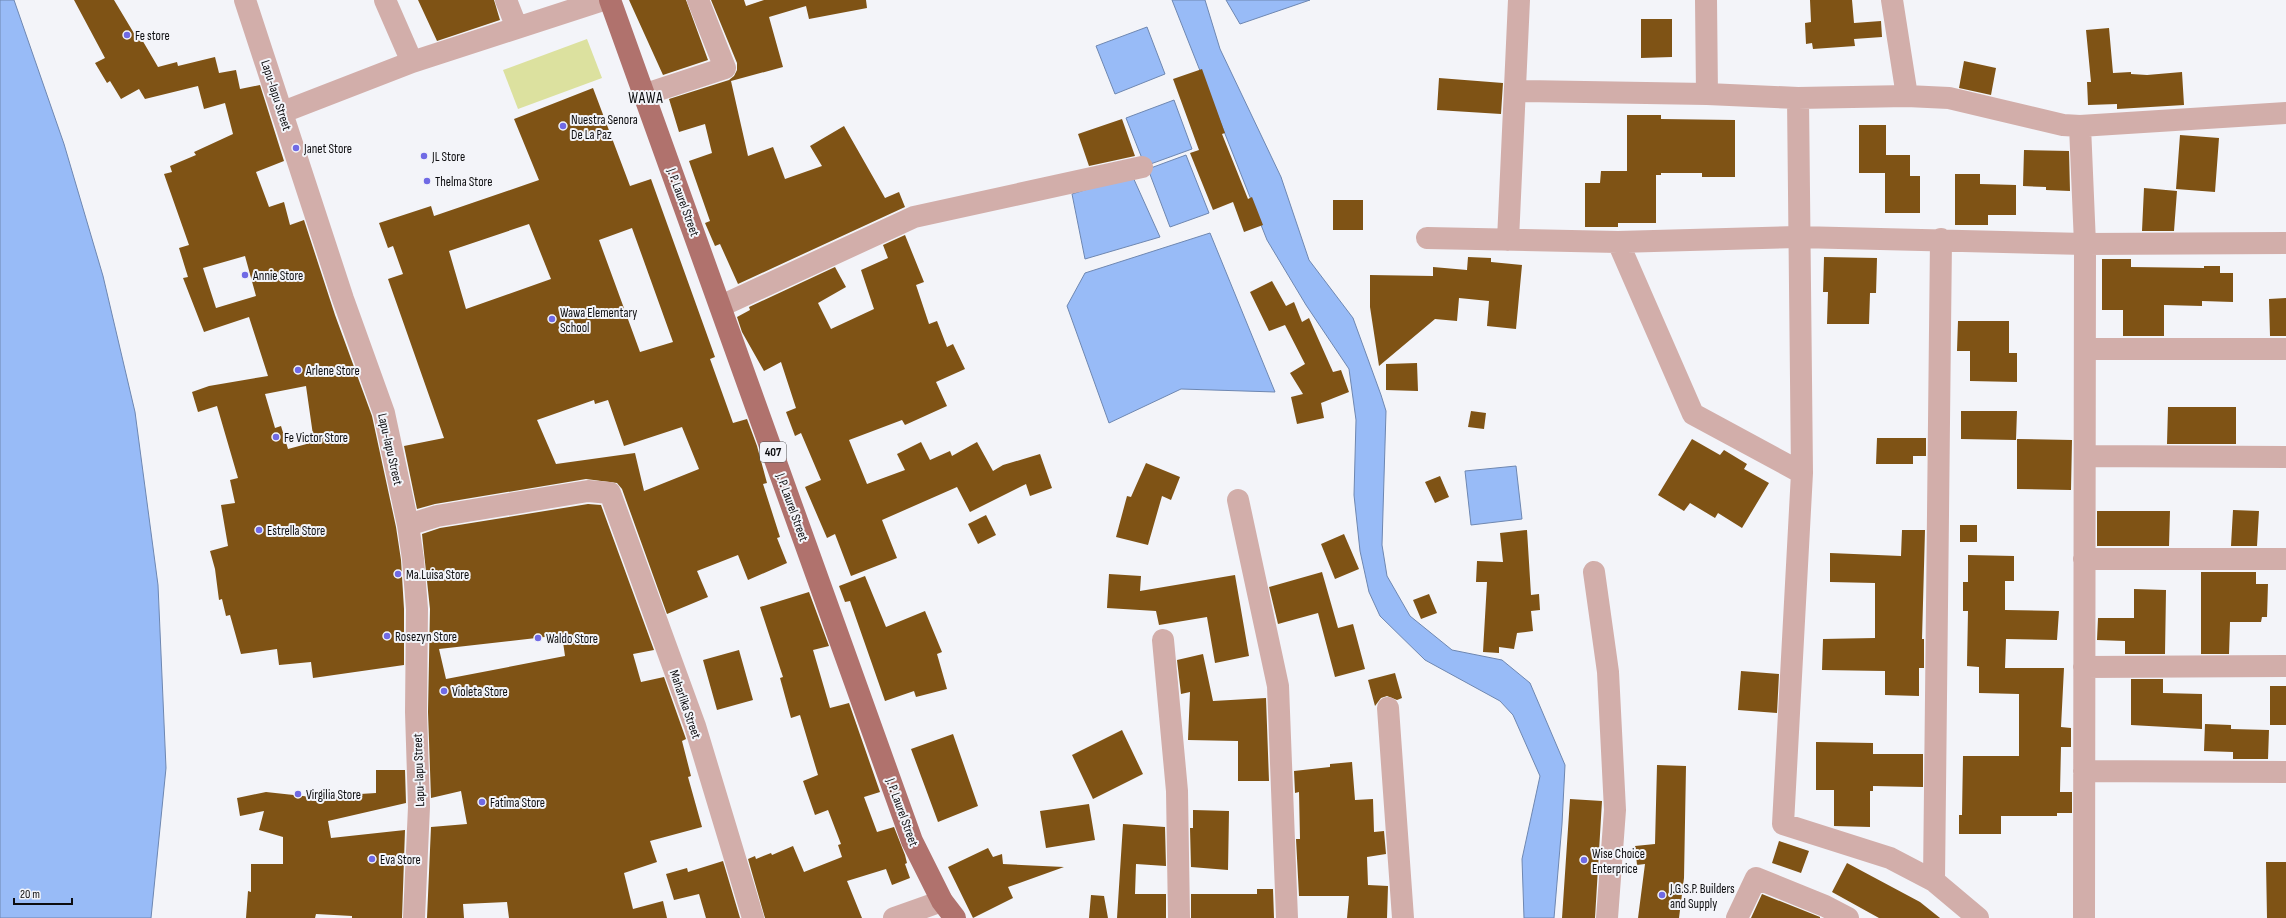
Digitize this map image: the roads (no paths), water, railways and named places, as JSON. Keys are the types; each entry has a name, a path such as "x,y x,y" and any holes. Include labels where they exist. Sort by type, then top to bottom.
{"main road":[{"name":"J. P. Laurel Street","path":"610,0 646,94 912,841 942,901 955,918"}],"street":[{"name":"Lapu-lapu Street","path":"245,0 283,112 343,299 384,413 408,525 414,559 418,608 416,712 419,807 414,918"},
{"path":"385,0 412,62"},
{"path":"506,0 517,28"},
{"path":"283,112 412,62 517,28 570,5 603,0"},
{"path":"646,94 725,68 698,0"},
{"path":"1508,240 1517,90 1520,0"},
{"path":"1706,0 1707,94"},
{"path":"1892,0 1907,96"},
{"path":"1517,90 1707,94 1798,98 1907,96 1949,98 2063,125 2080,126 2286,113"},
{"path":"1798,98 1798,237 1802,473 1783,824 1890,858 1934,881 1978,918"},
{"path":"2080,126 2085,244 2084,918"},
{"path":"721,306 914,216 1142,167"},
{"path":"1428,238 1618,242 1798,237 2085,244 2286,243"},
{"path":"1934,881 1941,240"},
{"path":"1618,242 1692,414 1802,473"},
{"path":"2085,349 2286,349"},
{"path":"2085,456 2286,457"},
{"name":"Maharlika Street","path":"408,525 437,516 588,491 610,493 695,726 753,918"},
{"path":"1238,500 1278,686 1286,918"},
{"path":"2084,559 2286,559"},
{"path":"1594,572 1608,672 1615,810 1607,918"},
{"path":"1163,640 1177,791 1179,918"},
{"path":"2084,667 2286,666"},
{"path":"1388,708 1403,918"},
{"path":"2084,771 2286,772"},
{"path":"1737,918 1756,878 1825,906 1848,918"},
{"path":"894,918 942,901"}],"water":[{"path":"0,0 14,0 64,144 103,276 135,412 158,585 166,768 151,918 0,918"},
{"path":"1172,0 1205,0 1220,49 1281,177 1309,260 1353,318 1386,411 1382,545 1387,576 1410,616 1452,650 1502,660 1530,683 1565,765 1562,824 1554,918 1524,918 1522,859 1540,776 1513,715 1500,701 1425,660 1380,616 1369,592 1360,551 1354,495 1356,420 1349,369 1306,305 1267,240"},
{"path":"1226,0 1310,0 1240,24"},
{"path":"1147,27 1165,74 1115,94 1096,46"},
{"path":"1174,100 1192,149 1145,166 1126,118"},
{"path":"1186,155 1209,213 1170,227 1148,169"},
{"path":"1132,175 1160,237 1085,259 1072,194"},
{"path":"1210,233 1275,392 1181,389 1109,423 1067,306 1085,273"},
{"path":"1516,466 1522,519 1471,525 1465,471"}],"place":[{"name":"Fe store","path":"127,35"},
{"name":"Nuestra Senora De La Paz","path":"563,126"},
{"name":"Janet Store","path":"296,148"},
{"name":"JL Store","path":"424,156"},
{"name":"Thelma Store","path":"427,181"},
{"name":"Annie Store","path":"245,275"},
{"name":"Wawa Elementary School","path":"552,319"},
{"name":"Arlene Store","path":"298,370"},
{"name":"Fe Victor Store","path":"276,437"},
{"name":"Estrella Store","path":"259,530"},
{"name":"Ma.Luisa Store","path":"398,574"},
{"name":"Rosezyn Store","path":"387,636"},
{"name":"Waldo Store","path":"538,638"},
{"name":"Violeta Store","path":"444,691"},
{"name":"Virgilia Store","path":"298,794"},
{"name":"Fatima Store","path":"482,802"},
{"name":"Eva Store","path":"372,859"},
{"name":"Wise Choice Enterprice","path":"1584,860"},
{"name":"J.G.S.P. Builders and Supply","path":"1662,895"}],"district":[{"name":"WAWA","path":"646,98"}]}
